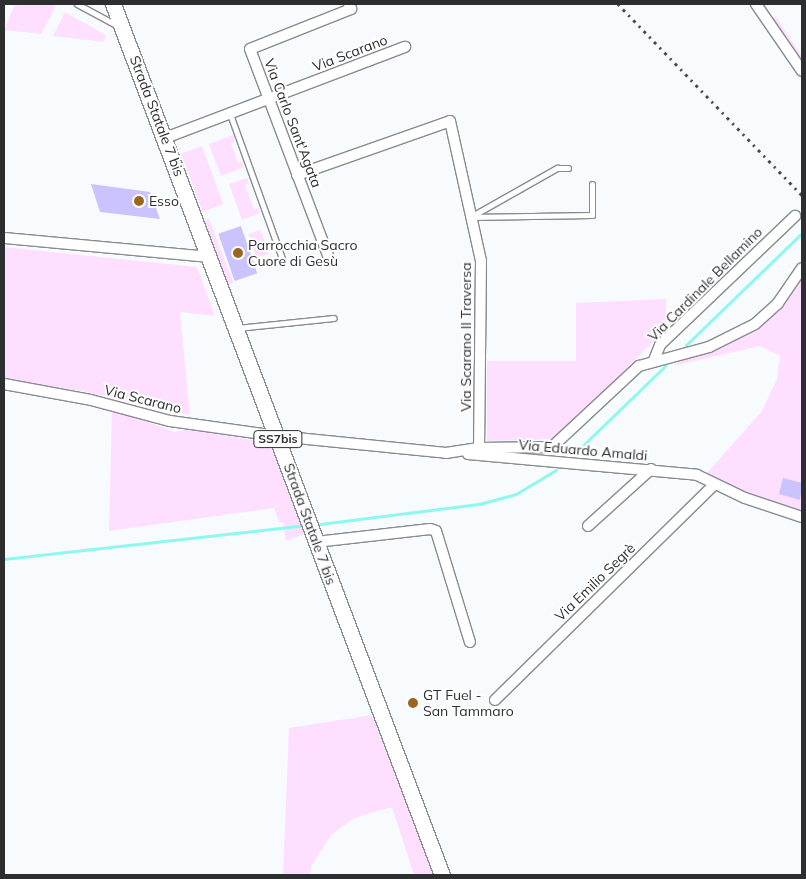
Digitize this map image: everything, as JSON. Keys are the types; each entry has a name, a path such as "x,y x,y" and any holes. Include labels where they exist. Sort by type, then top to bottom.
{"main road":[{"name":"Strada Statale 7 bis","path":"113,4 442,875"}],"street":[{"name":"Via Carlo Sant'Agata","path":"329,258 250,49 351,9 349,4"},
{"path":"756,4 802,71"},
{"name":"Via Scarano","path":"165,138 404,47"},
{"name":"Via Scarano II Traversa","path":"297,175 450,121 481,261 479,448"},
{"name":"Via Cardinale Bellamino","path":"277,436 446,453 479,448 552,447 639,366 654,360 660,345 795,216"},
{"path":"4,238 210,257"},
{"path":"654,360 709,347 741,333 778,304 802,268"},
{"name":"Via Scarano","path":"4,384 91,400 170,421 277,436"},
{"name":"Via Eduardo Amaldi","path":"446,453 650,469 697,475 714,485 802,517"},
{"path":"588,526 650,469"},
{"name":"Via Emilio Segrè","path":"495,700 714,485"},
{"path":"316,542 430,529 436,531 470,642"}],"lane":[{"path":"77,4 122,28"},
{"path":"229,113 283,261"},
{"path":"471,216 557,168 568,168"},
{"path":"471,216 592,215 592,184"},
{"path":"236,328 333,318"}],"shaded area":[{"path":"15,4 52,4 56,6 41,34 4,30"},
{"path":"65,12 106,35 104,42 53,36"},
{"path":"776,17 802,56 802,66 770,19"},
{"path":"233,135 235,141 231,143 238,163 242,162 244,167 221,176 209,144"},
{"path":"202,146 223,204 203,212 181,154"},
{"path":"247,178 249,183 245,185 254,209 258,208 260,213 242,220 229,184"},
{"path":"209,219 233,282 228,285 203,221"},
{"path":"261,230 269,254 256,258 249,234"},
{"path":"4,247 197,267 215,316 180,312 190,415 82,391 4,380"},
{"path":"802,279 802,510 740,493 707,473 762,411 777,379 780,356 760,346 673,366 682,360 712,352 750,333 783,306"},
{"path":"666,299 666,329 555,439 487,441 487,361 576,361 576,303"},
{"path":"112,409 175,432 188,429 269,443 306,532 286,541 283,523 279,522 274,508 109,531"},
{"path":"372,715 435,875 414,875 392,807 354,818 332,834 312,865 310,875 283,875 289,728"}],"building":[{"path":"91,184 150,192 160,219 100,212"},
{"name":"Parrocchia Sacro Cuore di Gesù","path":"241,226 257,273 235,281 218,234"},
{"path":"783,478 802,483 800,500 779,494"}],"waterway":[{"path":"686,345 802,233"},
{"path":"574,454 665,366"},
{"path":"320,524 479,504 516,494 556,470"},
{"path":"4,559 300,526"}],"railway":[{"path":"618,4 802,195"}],"place":[{"name":"Esso","path":"139,201"},
{"name":"Parrocchia Sacro Cuore di Gesù","path":"238,253"},
{"name":"GT Fuel - San Tammaro","path":"413,703"}]}
